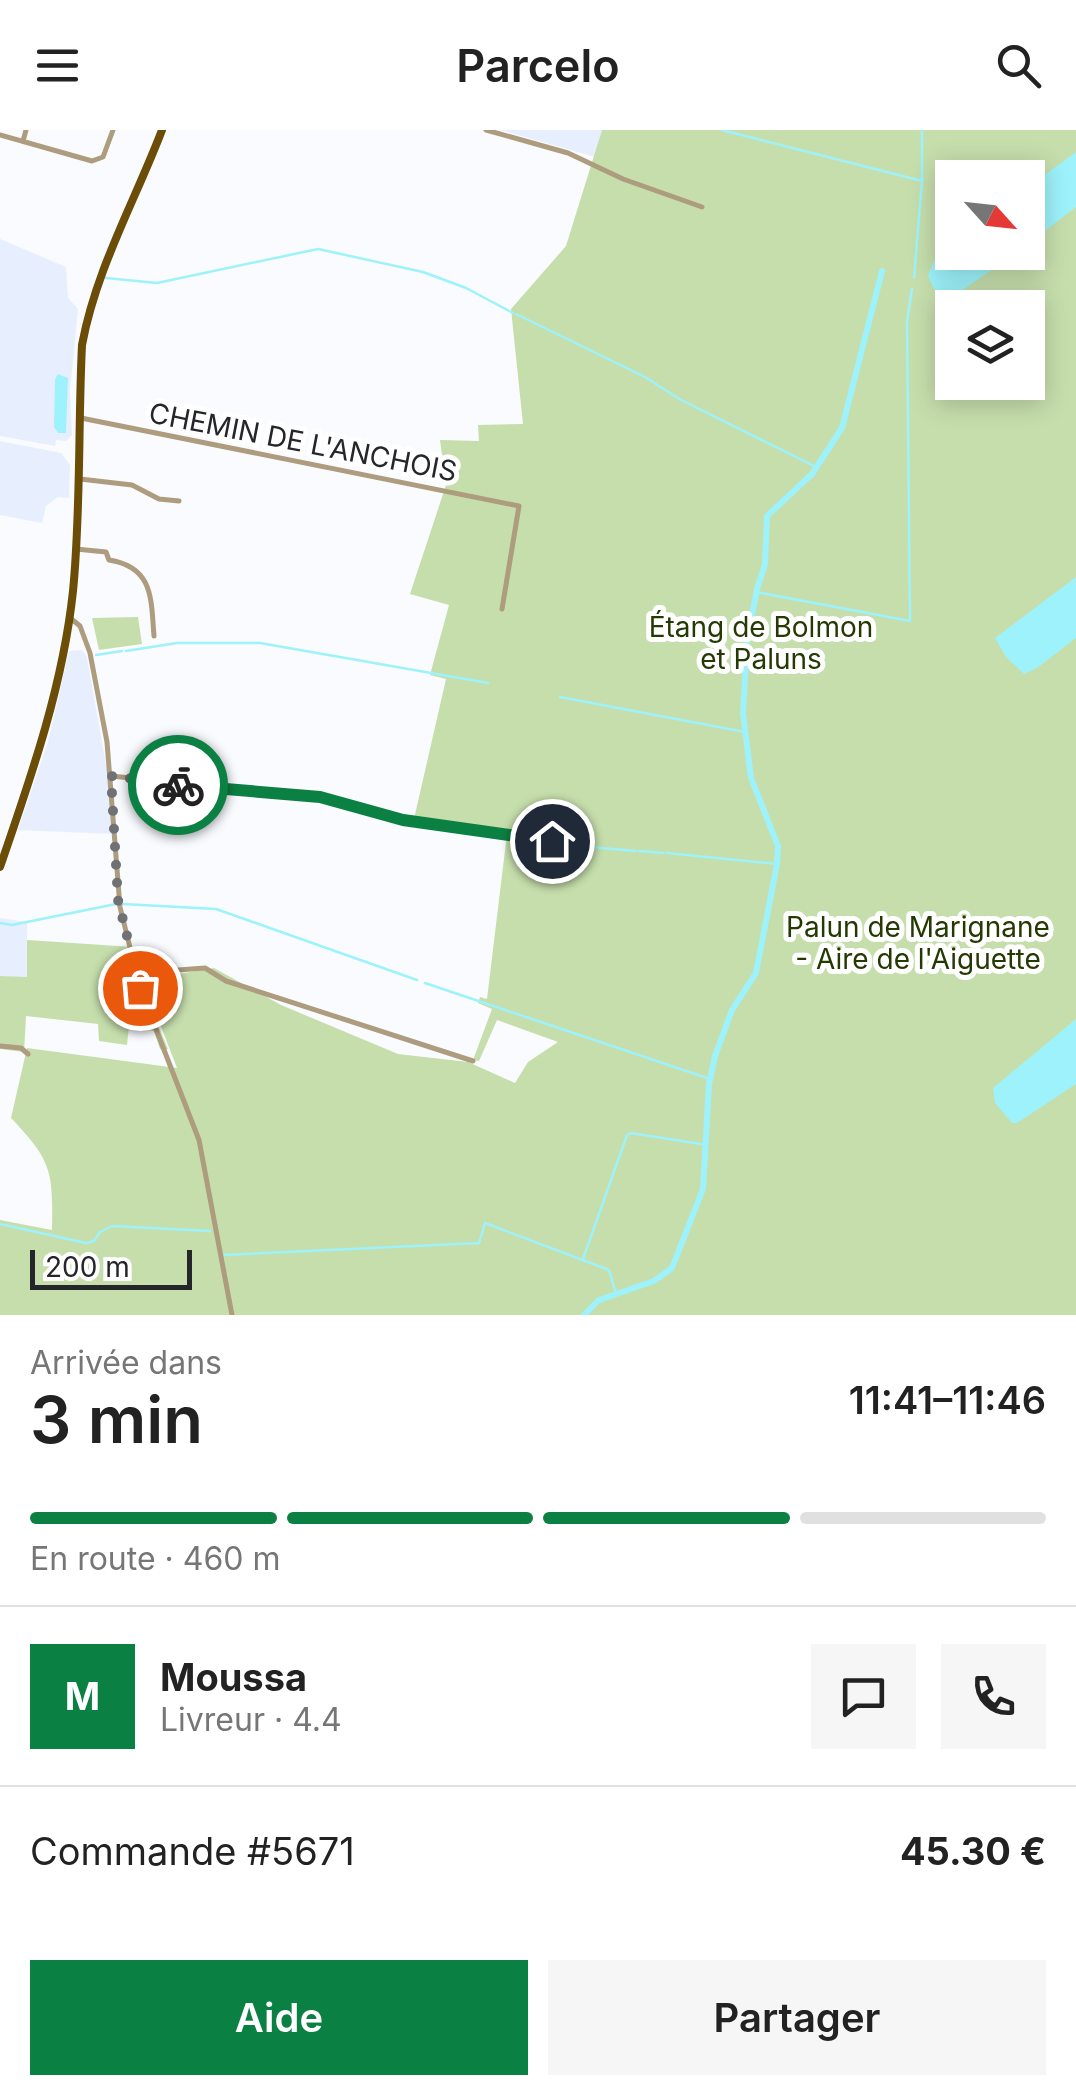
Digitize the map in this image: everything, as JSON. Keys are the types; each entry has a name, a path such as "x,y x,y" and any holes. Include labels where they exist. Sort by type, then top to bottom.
{"main road":[{"path":"0,866 42,740 70,617 82,345 94,294 162,130"}],"street":[{"path":"23,141 26,130"},
{"path":"0,135 92,161 103,157 113,130"},
{"path":"486,130 568,152 623,179 702,207"},
{"name":"CHEMIN DE L'ANCHOIS","path":"78,417 519,506 502,610"},
{"path":"77,479 132,484 158,499 180,501"},
{"path":"76,549 106,552 109,560 126,563 141,575 149,588 154,636"},
{"path":"70,617 80,626 90,653 111,776 118,900 137,973 199,1140 231,1314"},
{"path":"111,776 320,797 403,820 552,841"},
{"path":"137,973 208,969 226,981 473,1061"},
{"path":"0,1046 21,1048 28,1054"}],"shaded area":[{"path":"501,130 603,130 595,157"},
{"path":"0,239 66,267 68,298 78,309 70,391 72,435 66,441 56,440 55,446 0,436"},
{"path":"0,441 61,453 70,465 69,498 58,497 46,506 42,523 0,515"},
{"path":"82,650 87,658 107,770 113,834 18,830 48,742 69,651"},
{"path":"0,918 27,922 27,978 0,976"}],"green space":[{"name":"Étang de Bolmon et Paluns","path":"602,130 1076,130 1076,1315 0,1315 0,1220 52,1230 47,1168 35,1145 11,1118 27,1048 177,1068 143,980 214,968 281,1005 398,1054 468,1062 515,1083 528,1062 558,1042 497,1020 479,1061 473,1060 492,1009 478,1003 480,997 487,999 507,834 414,819 446,679 430,675 449,605 410,594 446,485 440,440 479,441 478,425 523,424 511,309 566,246"},
{"path":"138,617 142,644 99,650 92,618"},
{"path":"27,940 133,947 142,987 168,1049 160,1049 154,1031 129,1026 127,1045 99,1041 98,1024 26,1016 24,1052 0,1049 0,976 27,977"}],"water":[{"path":"1076,152 1076,207 1045,231 1045,175"},
{"path":"935,259 935,270 991,270 963,290 935,290 928,275"},
{"path":"58,374 68,378 66,433 58,433 54,427"},
{"path":"1076,577 1076,638 1024,674 1006,657 995,638"},
{"path":"1076,1019 1076,1084 1012,1123 995,1103 993,1088"}],"waterway":[{"path":"722,130 922,181"},
{"path":"914,278 922,130"},
{"path":"106,278 157,283 318,249 423,272 466,288 513,313"},
{"path":"584,1315 599,1300 654,1281 672,1268 703,1189 709,1084 715,1056 732,1010 756,973 777,864 778,846 751,778 743,713 747,641 765,564 767,516 812,474 842,428 882,271"},
{"path":"756,592 910,621 907,322 912,289"},
{"path":"516,314 816,467"},
{"path":"126,651 177,643 260,643 488,683"},
{"path":"96,655 122,651"},
{"path":"560,697 745,732"},
{"path":"579,846 636,851"},
{"path":"639,851 664,853"},
{"path":"667,853 777,864"},
{"path":"0,923 12,925 116,904"},
{"path":"123,904 216,909 417,980"},
{"path":"425,983 710,1079"},
{"path":"583,1259 627,1135 707,1145"},
{"path":"223,1255 479,1243 485,1223 609,1270 616,1294"},
{"path":"0,1224 86,1243 112,1226 210,1231"}],"way so far":[{"path":"140,988 118,900 111,776 178,785"}],"route":[{"path":"178,785 320,797 403,820 552,841"}],"park label":[{"name":"Palun de Marignane - Aire de l'Aiguette","path":"918,943"}]}
